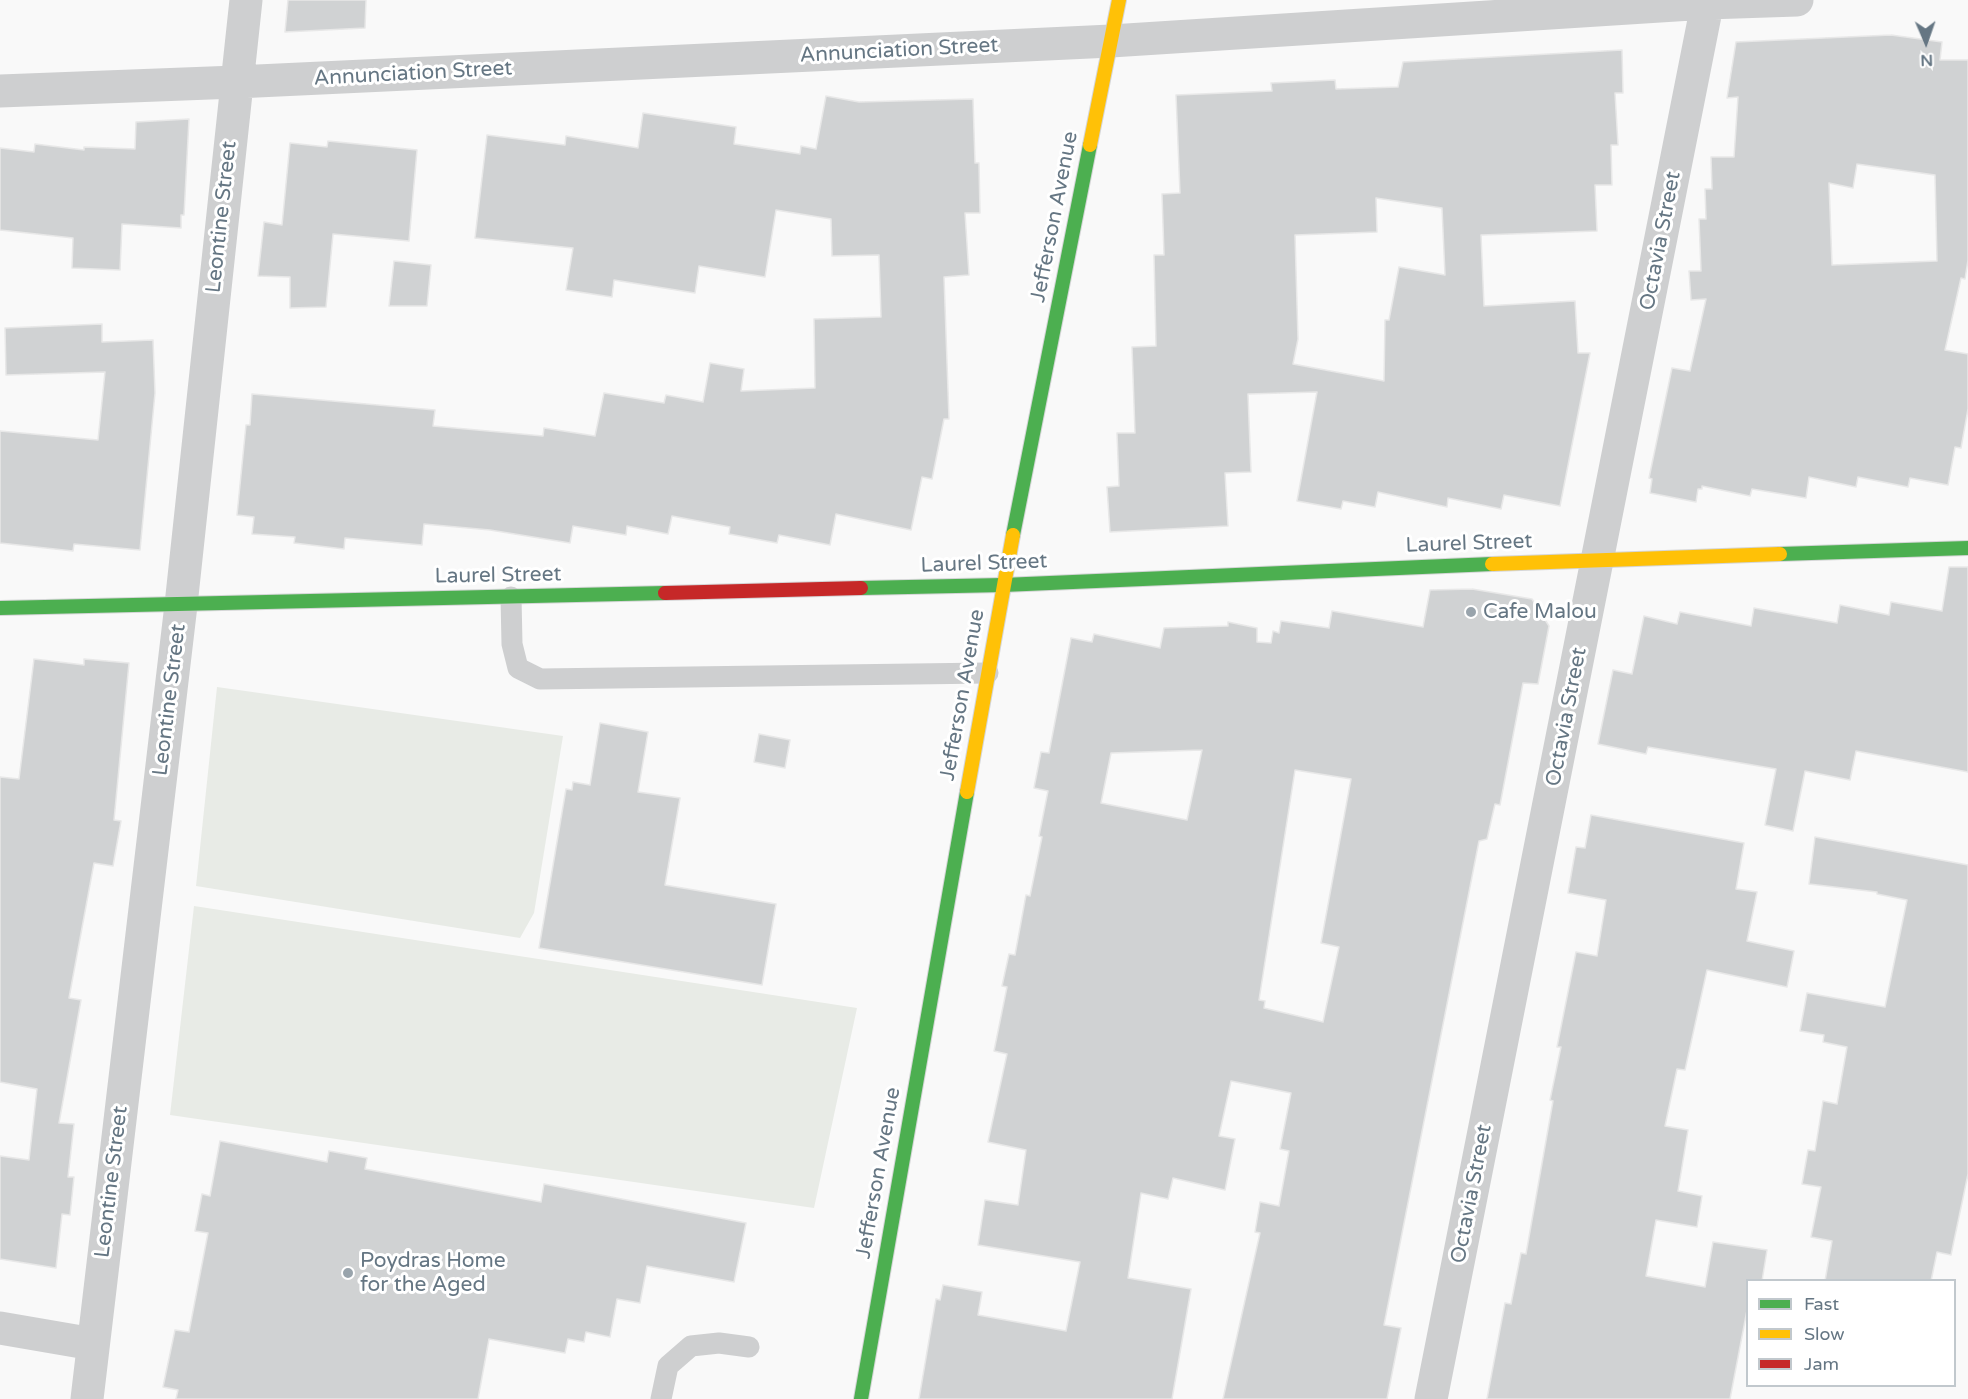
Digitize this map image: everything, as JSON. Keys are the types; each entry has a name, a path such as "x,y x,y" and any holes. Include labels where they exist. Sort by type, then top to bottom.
{"street":[{"name":"Leontine Street","path":"87,1399 181,604 246,0"},
{"name":"Jefferson Avenue","path":"861,1399 1003,585 1119,0"},
{"name":"Annunciation Street","path":"0,91 1111,41 1708,2 1797,0"},
{"name":"Octavia Street","path":"1431,1399 1708,2"},
{"name":"Laurel Street","path":"0,608 1003,585 1598,559 1968,548"},
{"path":"0,1328 93,1344"}],"lane":[{"path":"511,597 512,644 518,668 540,679 675,679 988,673"},
{"path":"661,1399 668,1366 691,1346 719,1343 749,1347"}],"shaded area":[{"path":"217,687 563,736 534,913 520,938 196,886"},
{"path":"194,906 857,1008 814,1208 170,1115"}],"building":[{"path":"288,0 366,0 365,28 285,32"},
{"path":"1891,35 1942,42 1940,60 1968,60 1968,260 1965,279 1961,278 1945,350 1968,354 1968,409 1961,448 1955,447 1948,485 1910,478 1908,487 1858,477 1856,487 1809,477 1806,498 1752,489 1750,496 1702,486 1702,489 1698,489 1696,502 1650,493 1652,479 1649,478 1672,368 1690,371 1706,299 1691,300 1689,271 1701,271 1699,219 1706,219 1705,189 1712,189 1711,157 1734,157 1738,97 1727,98 1736,42","holes":["1857,164 1935,175 1937,261 1832,265 1829,183 1853,188"]},
{"path":"1622,50 1623,93 1615,93 1618,145 1611,145 1612,185 1595,185 1597,231 1481,235 1484,306 1575,301 1578,353 1590,353 1560,506 1504,495 1501,509 1448,498 1447,507 1378,492 1375,507 1343,501 1341,509 1297,501 1317,392 1248,394 1251,472 1225,473 1228,526 1110,532 1107,487 1119,486 1117,433 1135,433 1132,347 1156,346 1154,255 1164,255 1162,194 1180,193 1176,95 1272,91 1271,83 1335,80 1336,89 1398,87 1403,62","holes":["1376,198 1442,208 1445,275 1399,267 1389,320 1385,320 1384,381 1293,364 1298,339 1295,235 1377,232"]},
{"path":"826,96 859,102 973,99 975,163 979,163 980,213 965,213 969,275 944,277 949,419 944,419 932,479 922,477 911,530 836,514 830,545 779,535 777,543 729,534 730,527 672,516 668,534 627,526 626,535 573,526 570,543 490,530 424,524 422,545 345,538 344,549 294,543 295,537 252,534 254,517 237,515 246,425 250,425 252,394 435,410 433,426 543,436 544,428 595,436 604,393 664,403 666,395 703,402 710,363 744,369 741,391 815,388 814,319 881,317 879,255 832,256 831,219 776,210 765,277 699,266 695,293 614,280 612,297 566,290 573,248 475,238 487,135 565,145 566,136 638,148 643,113 736,127 734,144 800,154 801,146 816,149"},
{"path":"189,119 184,215 181,215 181,228 122,224 120,270 72,268 73,238 0,230 0,148 34,152 35,144 84,150 84,147 135,149 136,122"},
{"path":"328,141 417,150 409,241 333,234 326,307 290,308 290,277 258,276 264,222 282,225 290,143 327,147"},
{"path":"394,261 431,265 427,306 389,306"},
{"path":"102,324 102,342 153,340 155,393 140,550 74,544 73,551 0,543 0,431 98,440 105,372 6,375 5,328"},
{"path":"1949,567 1968,567 1968,772 1856,751 1850,780 1805,771 1793,831 1765,825 1776,769 1648,747 1646,754 1598,744 1613,670 1632,674 1644,616 1677,624 1680,612 1751,626 1754,608 1837,623 1840,605 1889,615 1891,602 1942,611"},
{"path":"1472,589 1532,599 1549,626 1538,684 1523,683 1500,805 1495,804 1487,839 1479,841 1384,1325 1401,1328 1387,1399 1223,1399 1260,1233 1255,1232 1260,1202 1279,1206 1289,1151 1280,1149 1291,1093 1231,1081 1219,1136 1235,1139 1225,1190 1173,1178 1168,1199 1141,1193 1128,1278 1191,1289 1172,1399 919,1399 936,1299 940,1300 943,1285 982,1292 978,1315 1066,1331 1080,1262 978,1245 985,1200 1018,1205 1026,1150 988,1142 1007,1054 994,1051 1007,987 1002,986 1009,954 1015,955 1026,895 1030,896 1042,837 1039,836 1048,791 1034,788 1041,752 1049,753 1071,638 1092,642 1094,634 1160,648 1164,628 1228,626 1228,622 1257,628 1257,642 1271,643 1273,631 1279,633 1281,621 1329,628 1332,611 1423,627 1430,590","holes":["1202,750 1187,820 1101,803 1111,753","1295,770 1351,779 1321,943 1339,947 1323,1022 1264,1008 1265,1001 1259,1000"]},
{"path":"34,659 84,665 84,659 129,663 114,820 121,821 113,866 94,863 69,998 81,1000 59,1123 74,1124 68,1177 74,1177 70,1215 62,1214 56,1268 0,1259 0,1156 29,1160 37,1089 0,1082 0,777 19,779"},
{"path":"600,723 648,732 638,792 680,798 665,885 776,904 762,985 539,948 566,789 572,790 573,782 590,785"},
{"path":"759,734 790,740 785,768 754,762"},
{"path":"1591,815 1744,843 1736,889 1757,892 1747,941 1794,951 1787,987 1707,970 1685,1070 1677,1069 1665,1126 1688,1130 1678,1191 1702,1196 1697,1227 1656,1220 1646,1276 1705,1287 1713,1242 1767,1250 1762,1279 1746,1279 1746,1315 1730,1399 1487,1399 1505,1303 1511,1304 1521,1253 1526,1254 1553,1101 1550,1100 1561,1047 1557,1047 1576,952 1597,956 1606,900 1568,893 1576,847 1585,848"},
{"path":"1815,837 1968,865 1968,1174 1951,1255 1937,1252 1931,1279 1825,1279 1832,1241 1811,1237 1821,1187 1802,1184 1808,1150 1815,1151 1823,1101 1837,1104 1847,1047 1823,1042 1824,1035 1800,1031 1807,993 1885,1007 1907,900 1877,894 1877,892 1809,884"},
{"name":"Poydras Home for the Aged","path":"220,1141 327,1162 329,1151 367,1158 365,1169 541,1202 544,1184 746,1223 734,1282 647,1266 640,1303 617,1299 610,1337 586,1332 584,1342 568,1339 565,1353 489,1339 478,1399 176,1399 178,1390 163,1387 175,1330 189,1332 208,1233 195,1231 202,1194 210,1196"}],"traffic: fast":[{"path":"1013,535 1090,145"},
{"path":"1780,554 1968,548"},
{"path":"861,588 1003,585 1492,564"},
{"path":"0,608 665,593"},
{"path":"861,1399 967,792"}],"traffic: slow":[{"path":"1090,145 1119,0"},
{"path":"967,792 1013,535"},
{"path":"1492,564 1780,554"}],"traffic: jam":[{"path":"665,593 861,588"}],"place":[{"name":"Cafe Malou","path":"1471,612"},
{"name":"Poydras Home for the Aged","path":"348,1273"}]}
